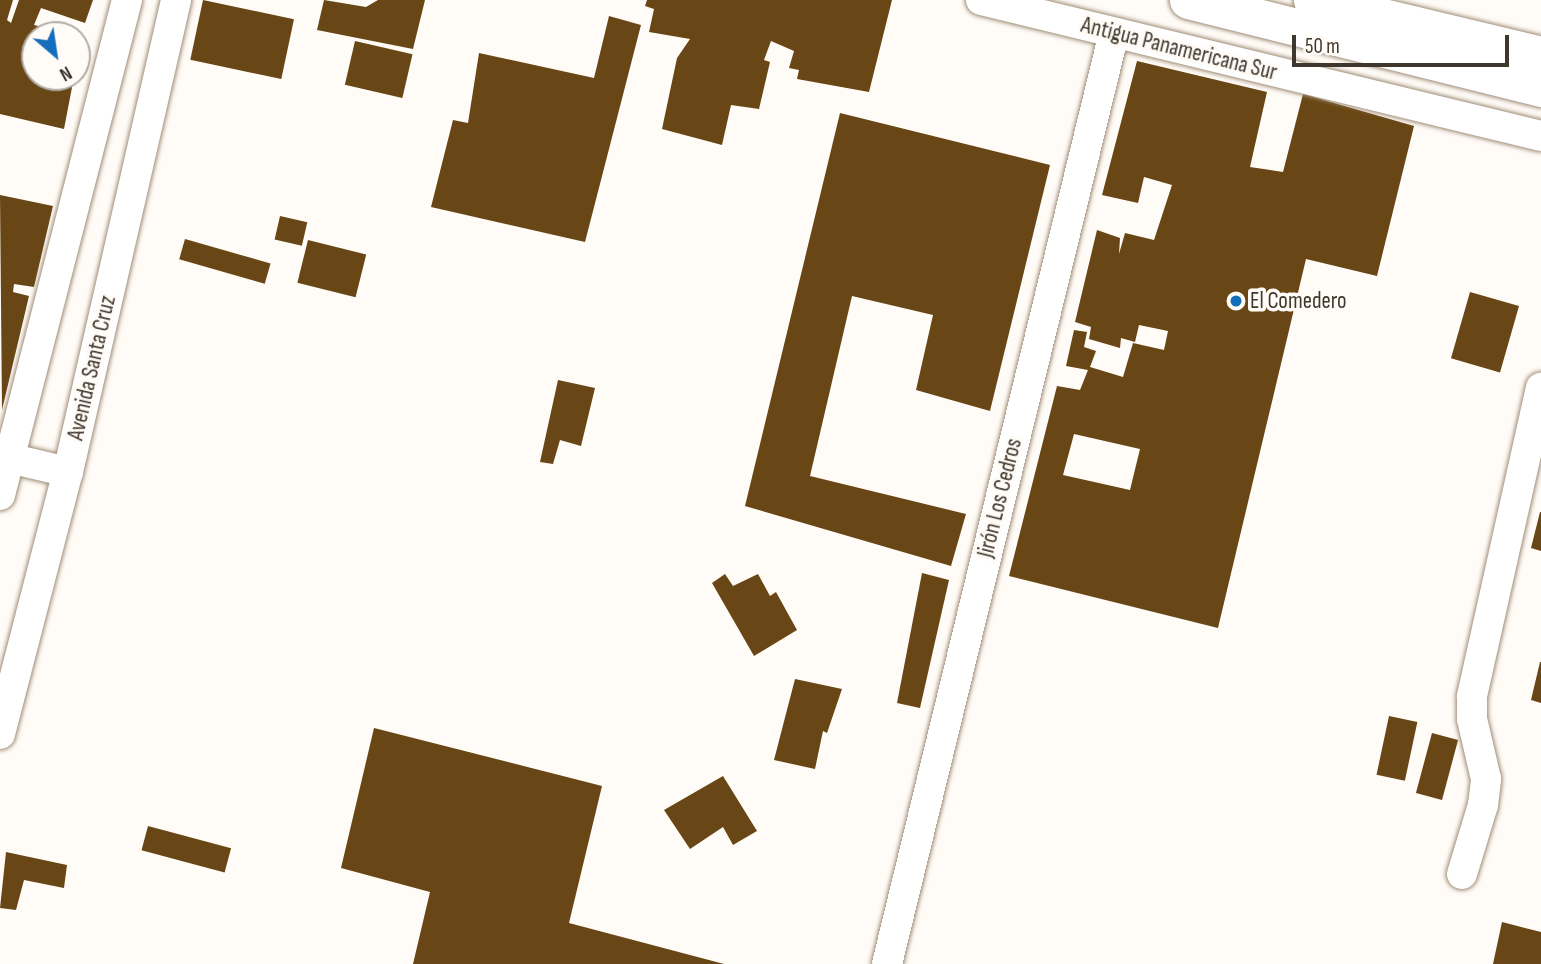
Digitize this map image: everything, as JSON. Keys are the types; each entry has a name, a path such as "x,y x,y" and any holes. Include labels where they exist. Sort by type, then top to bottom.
{"main road":[{"path":"1188,0 1541,88"},
{"path":"1312,0 1541,55"}],"street":[{"path":"0,495 4,457 127,0"},
{"name":"Avenida Santa Cruz","path":"0,734 68,472 176,0"},
{"name":"Antigua Panamericana Sur","path":"981,0 1541,136"},
{"name":"Jirón Los Cedros","path":"887,964 1114,33"},
{"path":"1462,874 1483,805 1486,779 1472,719 1472,696 1541,388"},
{"path":"4,457 68,472"}],"building":[{"path":"0,0 13,0 7,20 11,23 19,0 93,0 86,21 41,8 36,21 21,21 21,91 71,91 64,129 0,114"},
{"path":"203,0 294,19 281,79 190,60"},
{"path":"324,0 366,7 378,0 425,0 413,49 317,30"},
{"path":"647,0 892,0 869,92 797,79 799,70 789,68 794,51 771,41 764,60 770,62 759,109 731,105 722,145 662,129 677,58 690,39 649,32 654,9 645,6"},
{"path":"609,16 641,25 585,242 431,207 453,120 468,123 479,53 594,78"},
{"path":"355,41 412,54 402,98 345,85"},
{"path":"1137,61 1267,92 1250,167 1283,172 1303,94 1414,126 1377,276 1306,259 1218,628 1009,576 1057,386 1080,390 1088,370 1066,366 1074,330 1087,332 1084,347 1096,351 1090,367 1123,377 1133,343 1164,350 1168,331 1139,325 1135,342 1121,338 1120,348 1089,339 1091,327 1075,322 1097,230 1120,238 1119,254 1125,233 1154,240 1172,185 1144,177 1138,203 1102,195","holes":["1074,434 1140,449 1130,490 1063,475"]},
{"path":"840,113 1050,165 990,411 916,390 933,315 852,296 810,476 966,514 951,566 745,506"},
{"path":"0,195 53,206 34,287 14,284 13,292 29,296 2,410"},
{"path":"280,216 307,222 302,246 275,239"},
{"path":"185,239 271,264 265,284 179,259"},
{"path":"308,240 366,255 356,297 297,283"},
{"path":"1470,292 1519,306 1500,372 1451,358"},
{"path":"558,380 595,388 581,446 560,440 553,464 540,462"},
{"path":"1541,512 1541,551 1531,548"},
{"path":"922,573 949,580 920,708 897,703"},
{"path":"725,574 733,586 758,574 770,596 776,592 797,630 754,656 712,583"},
{"path":"1541,662 1541,703 1531,700"},
{"path":"795,679 842,689 827,733 823,731 815,769 774,760"},
{"path":"1389,716 1417,722 1405,781 1377,775"},
{"path":"374,728 602,786 569,923 724,964 413,964 430,892 341,868"},
{"path":"1432,733 1458,740 1442,800 1416,793"},
{"path":"723,776 757,831 733,845 723,827 690,849 664,810"},
{"path":"148,826 231,848 225,872 142,850"},
{"path":"6,852 67,865 64,888 24,880 16,910 0,908"},
{"path":"1502,922 1541,932 1541,964 1493,964"}],"place":[{"name":"El Comedero","path":"1236,301"}]}
